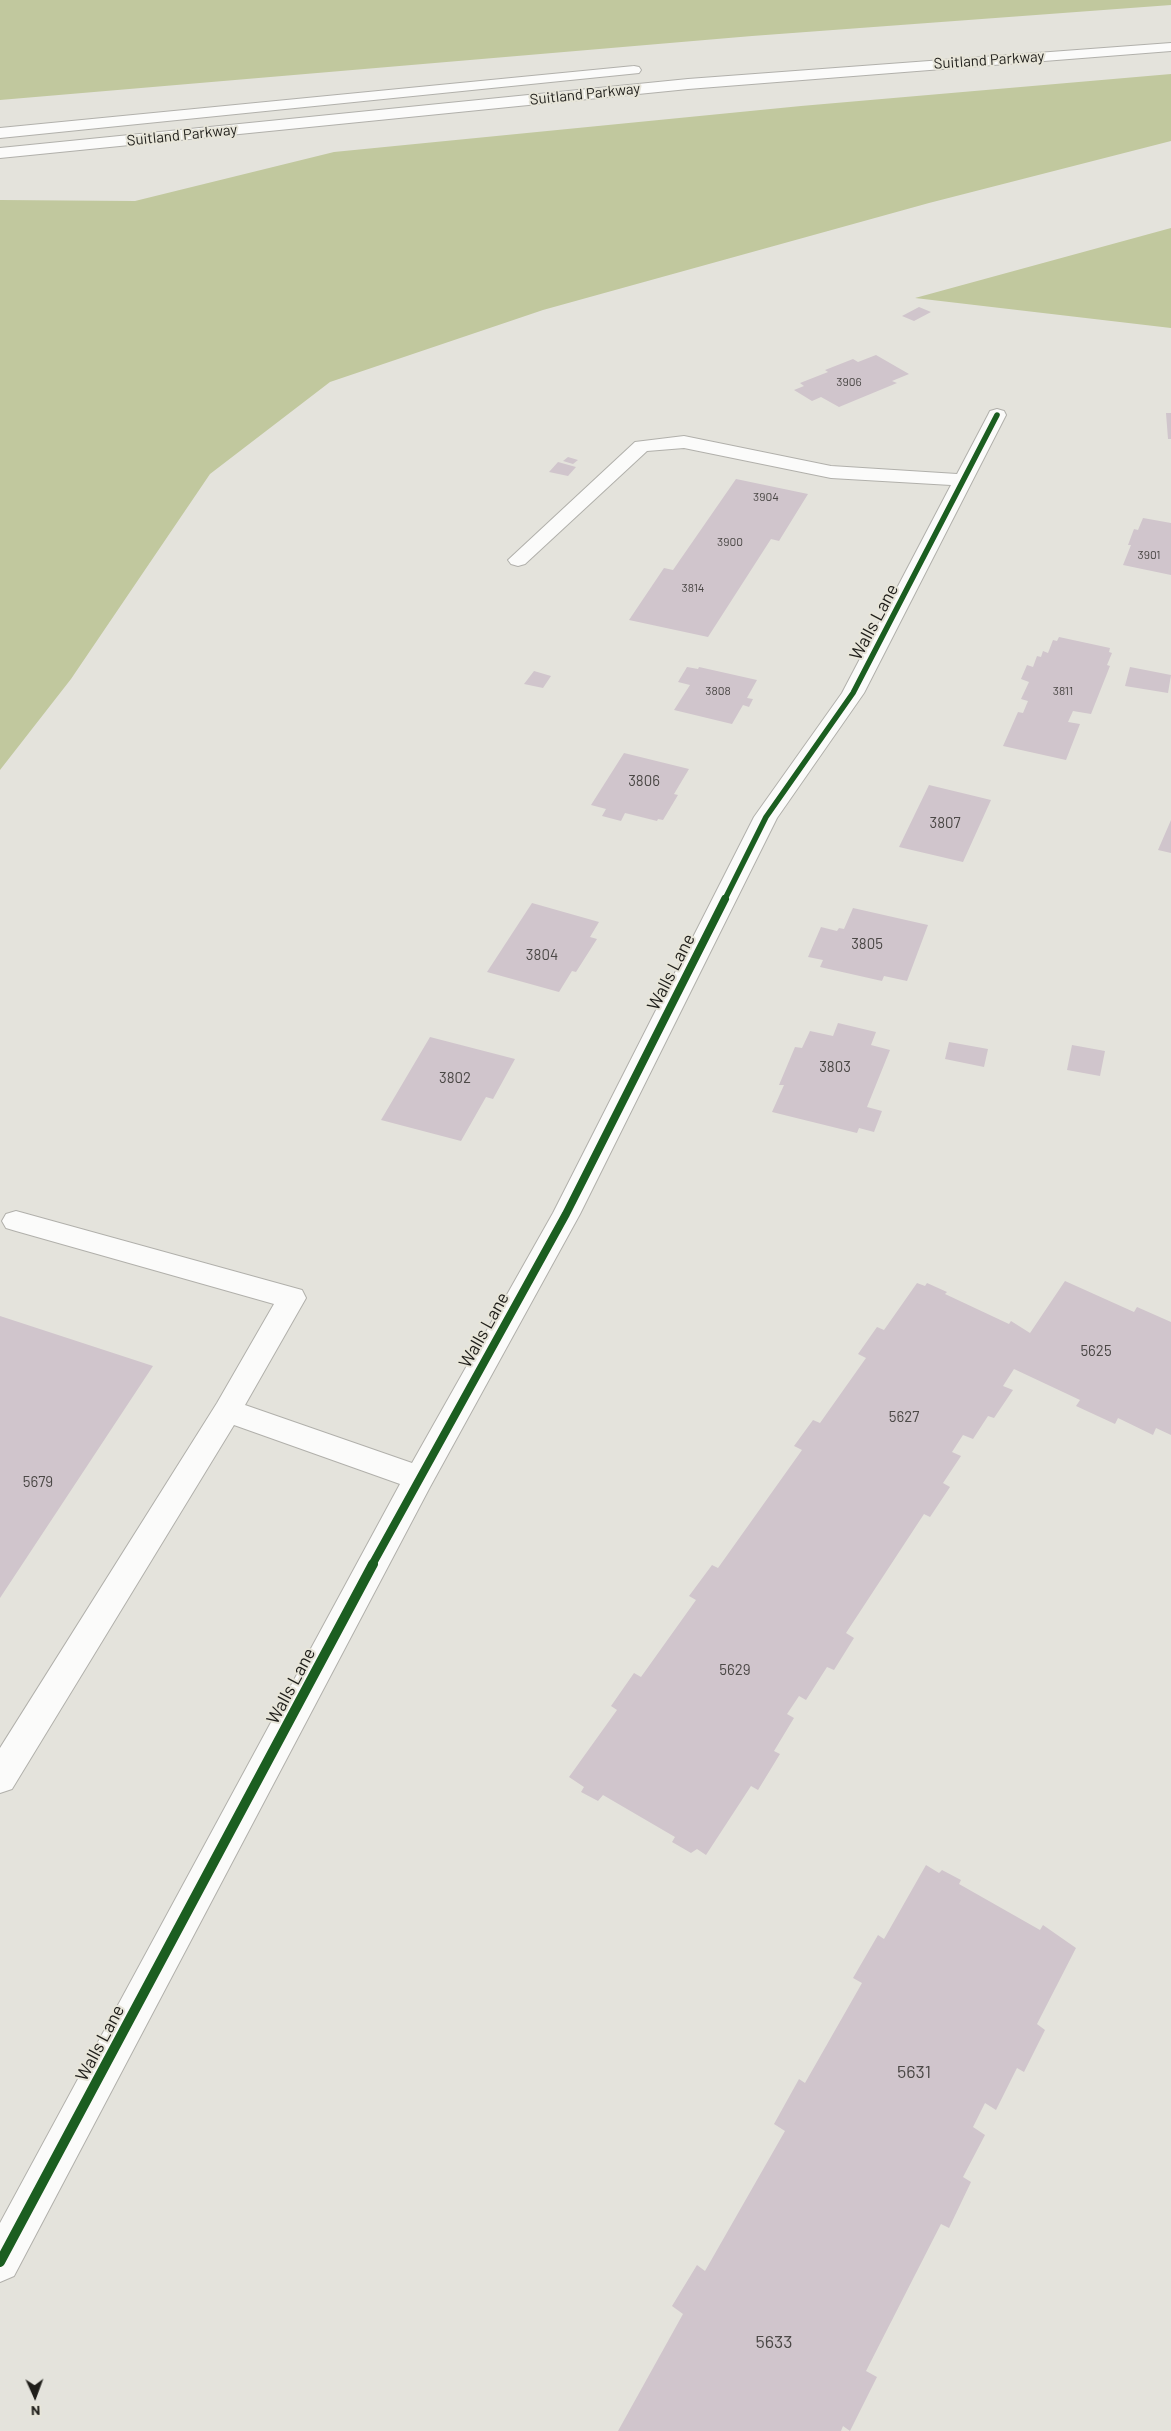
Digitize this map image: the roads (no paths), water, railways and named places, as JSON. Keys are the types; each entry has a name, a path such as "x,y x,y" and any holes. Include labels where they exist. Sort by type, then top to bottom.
{"main road":[{"name":"Suitland Parkway","path":"0,153 688,84 1171,47"},
{"name":"Suitland Parkway","path":"0,133 654,69"},
{"name":"Walls Lane","path":"0,2262 419,1478 566,1214 766,817 853,693 997,415"},
{"path":"518,560 642,446 684,442 832,472 964,480"},
{"path":"0,1778 227,1411 292,1298 16,1221"},
{"path":"227,1411 419,1478"}]}
